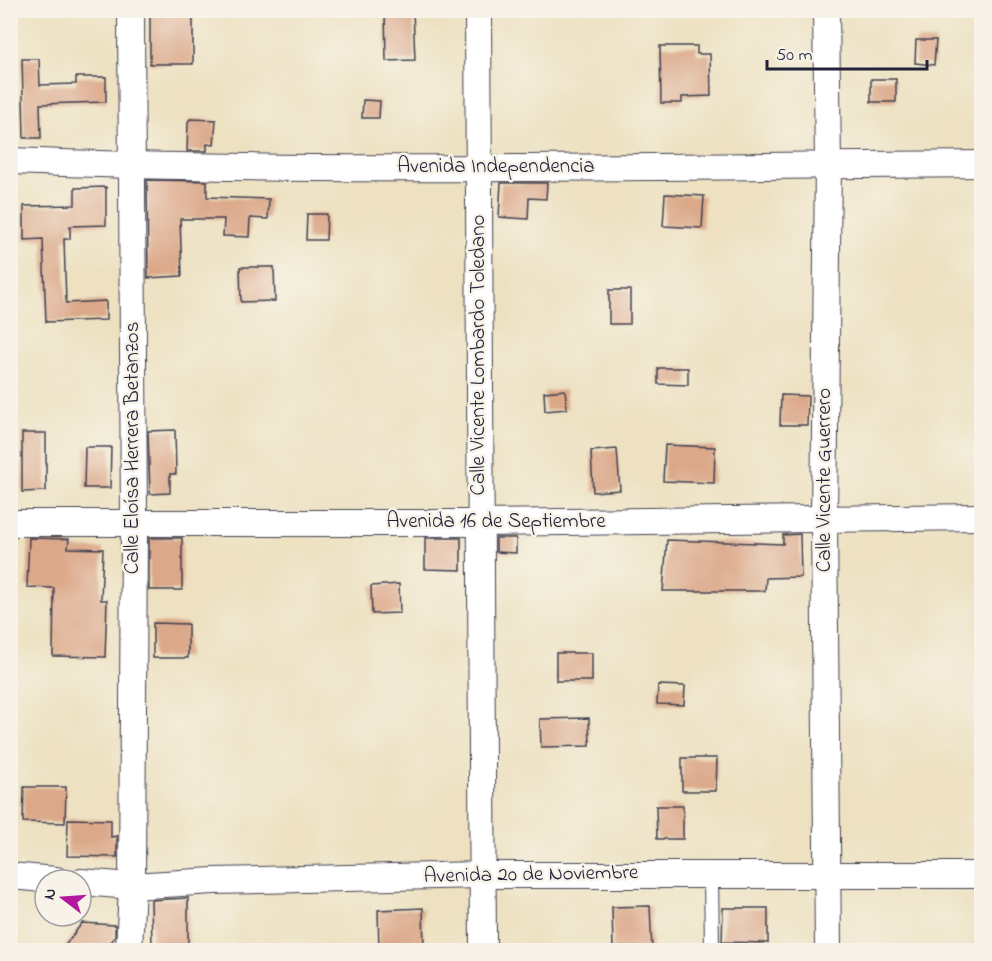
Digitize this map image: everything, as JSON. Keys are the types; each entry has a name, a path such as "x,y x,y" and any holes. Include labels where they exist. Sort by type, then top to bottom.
{"street":[{"name":"Calle Eloísa Herrera Betanzos","path":"129,951 132,886 134,524 131,10"},
{"name":"Calle Vicente Lombardo Toledano","path":"478,10 483,951"},
{"name":"Calle Vicente Guerrero","path":"826,10 828,165 824,519 828,951"},
{"name":"Avenida Independencia","path":"10,161 132,166 478,168 981,164"},
{"name":"Avenida 16 de Septiembre","path":"10,523 481,523 981,517"},
{"name":"Avenida 20 de Noviembre","path":"93,883 132,886 481,875 827,873 981,875"},
{"path":"10,876 33,878"}],"lane":[{"path":"711,874 712,951"}],"building":[{"path":"150,10 183,10 183,14 193,14 193,64 150,64"},
{"path":"385,10 413,10 415,60 386,61"},
{"path":"916,40 936,40 934,65 915,63"},
{"path":"660,46 697,46 697,54 710,54 711,96 682,97 682,103 661,103"},
{"path":"22,59 39,59 40,85 76,84 76,77 106,77 106,102 40,104 41,138 24,138"},
{"path":"871,79 896,79 896,102 871,102"},
{"path":"363,100 380,101 379,118 362,118"},
{"path":"190,119 216,120 214,145 207,144 207,151 187,151"},
{"path":"147,180 207,181 207,197 269,199 268,219 250,218 249,237 223,236 224,219 180,219 182,276 148,278"},
{"path":"501,183 547,183 546,199 529,198 528,219 499,217"},
{"path":"106,187 106,225 70,226 70,239 64,239 66,303 106,301 106,320 46,322 43,239 24,240 24,206 75,205 75,188"},
{"path":"665,194 704,196 702,228 663,226"},
{"path":"307,214 327,214 326,240 306,240"},
{"path":"240,267 274,267 275,301 241,302"},
{"path":"609,290 630,290 630,324 609,324"},
{"path":"658,368 688,368 688,385 658,384"},
{"path":"565,390 567,409 545,411 544,392"},
{"path":"781,395 808,396 807,425 780,425"},
{"path":"175,430 176,474 170,474 170,493 150,494 148,431"},
{"path":"22,433 46,433 46,491 22,492"},
{"path":"665,445 715,447 714,483 663,481"},
{"path":"85,447 111,447 110,488 84,488"},
{"path":"617,449 620,490 593,492 591,451"},
{"path":"800,534 801,577 766,578 765,591 663,591 667,540 783,544 783,535"},
{"path":"29,538 69,539 68,548 103,549 101,600 107,600 105,657 53,656 54,588 27,587"},
{"path":"149,538 182,538 182,590 149,590"},
{"path":"425,538 461,538 461,570 425,569"},
{"path":"496,538 516,538 516,553 496,552"},
{"path":"399,584 400,613 372,614 371,586"},
{"path":"153,623 188,624 188,658 153,658"},
{"path":"556,653 592,653 592,681 556,681"},
{"path":"658,685 685,686 684,705 657,704"},
{"path":"589,718 590,746 541,747 540,719"},
{"path":"682,758 717,758 716,791 682,791"},
{"path":"24,787 66,787 65,823 23,822"},
{"path":"656,806 683,806 683,839 657,839"},
{"path":"68,819 111,820 111,837 117,836 117,857 67,856"},
{"path":"188,898 188,947 152,946 151,900"},
{"path":"650,906 652,951 613,951 612,907"},
{"path":"423,908 424,951 379,951 378,910"},
{"path":"723,908 768,908 768,943 722,942"},
{"path":"93,924 115,925 115,937 104,951 61,951 78,928 93,928"}]}
